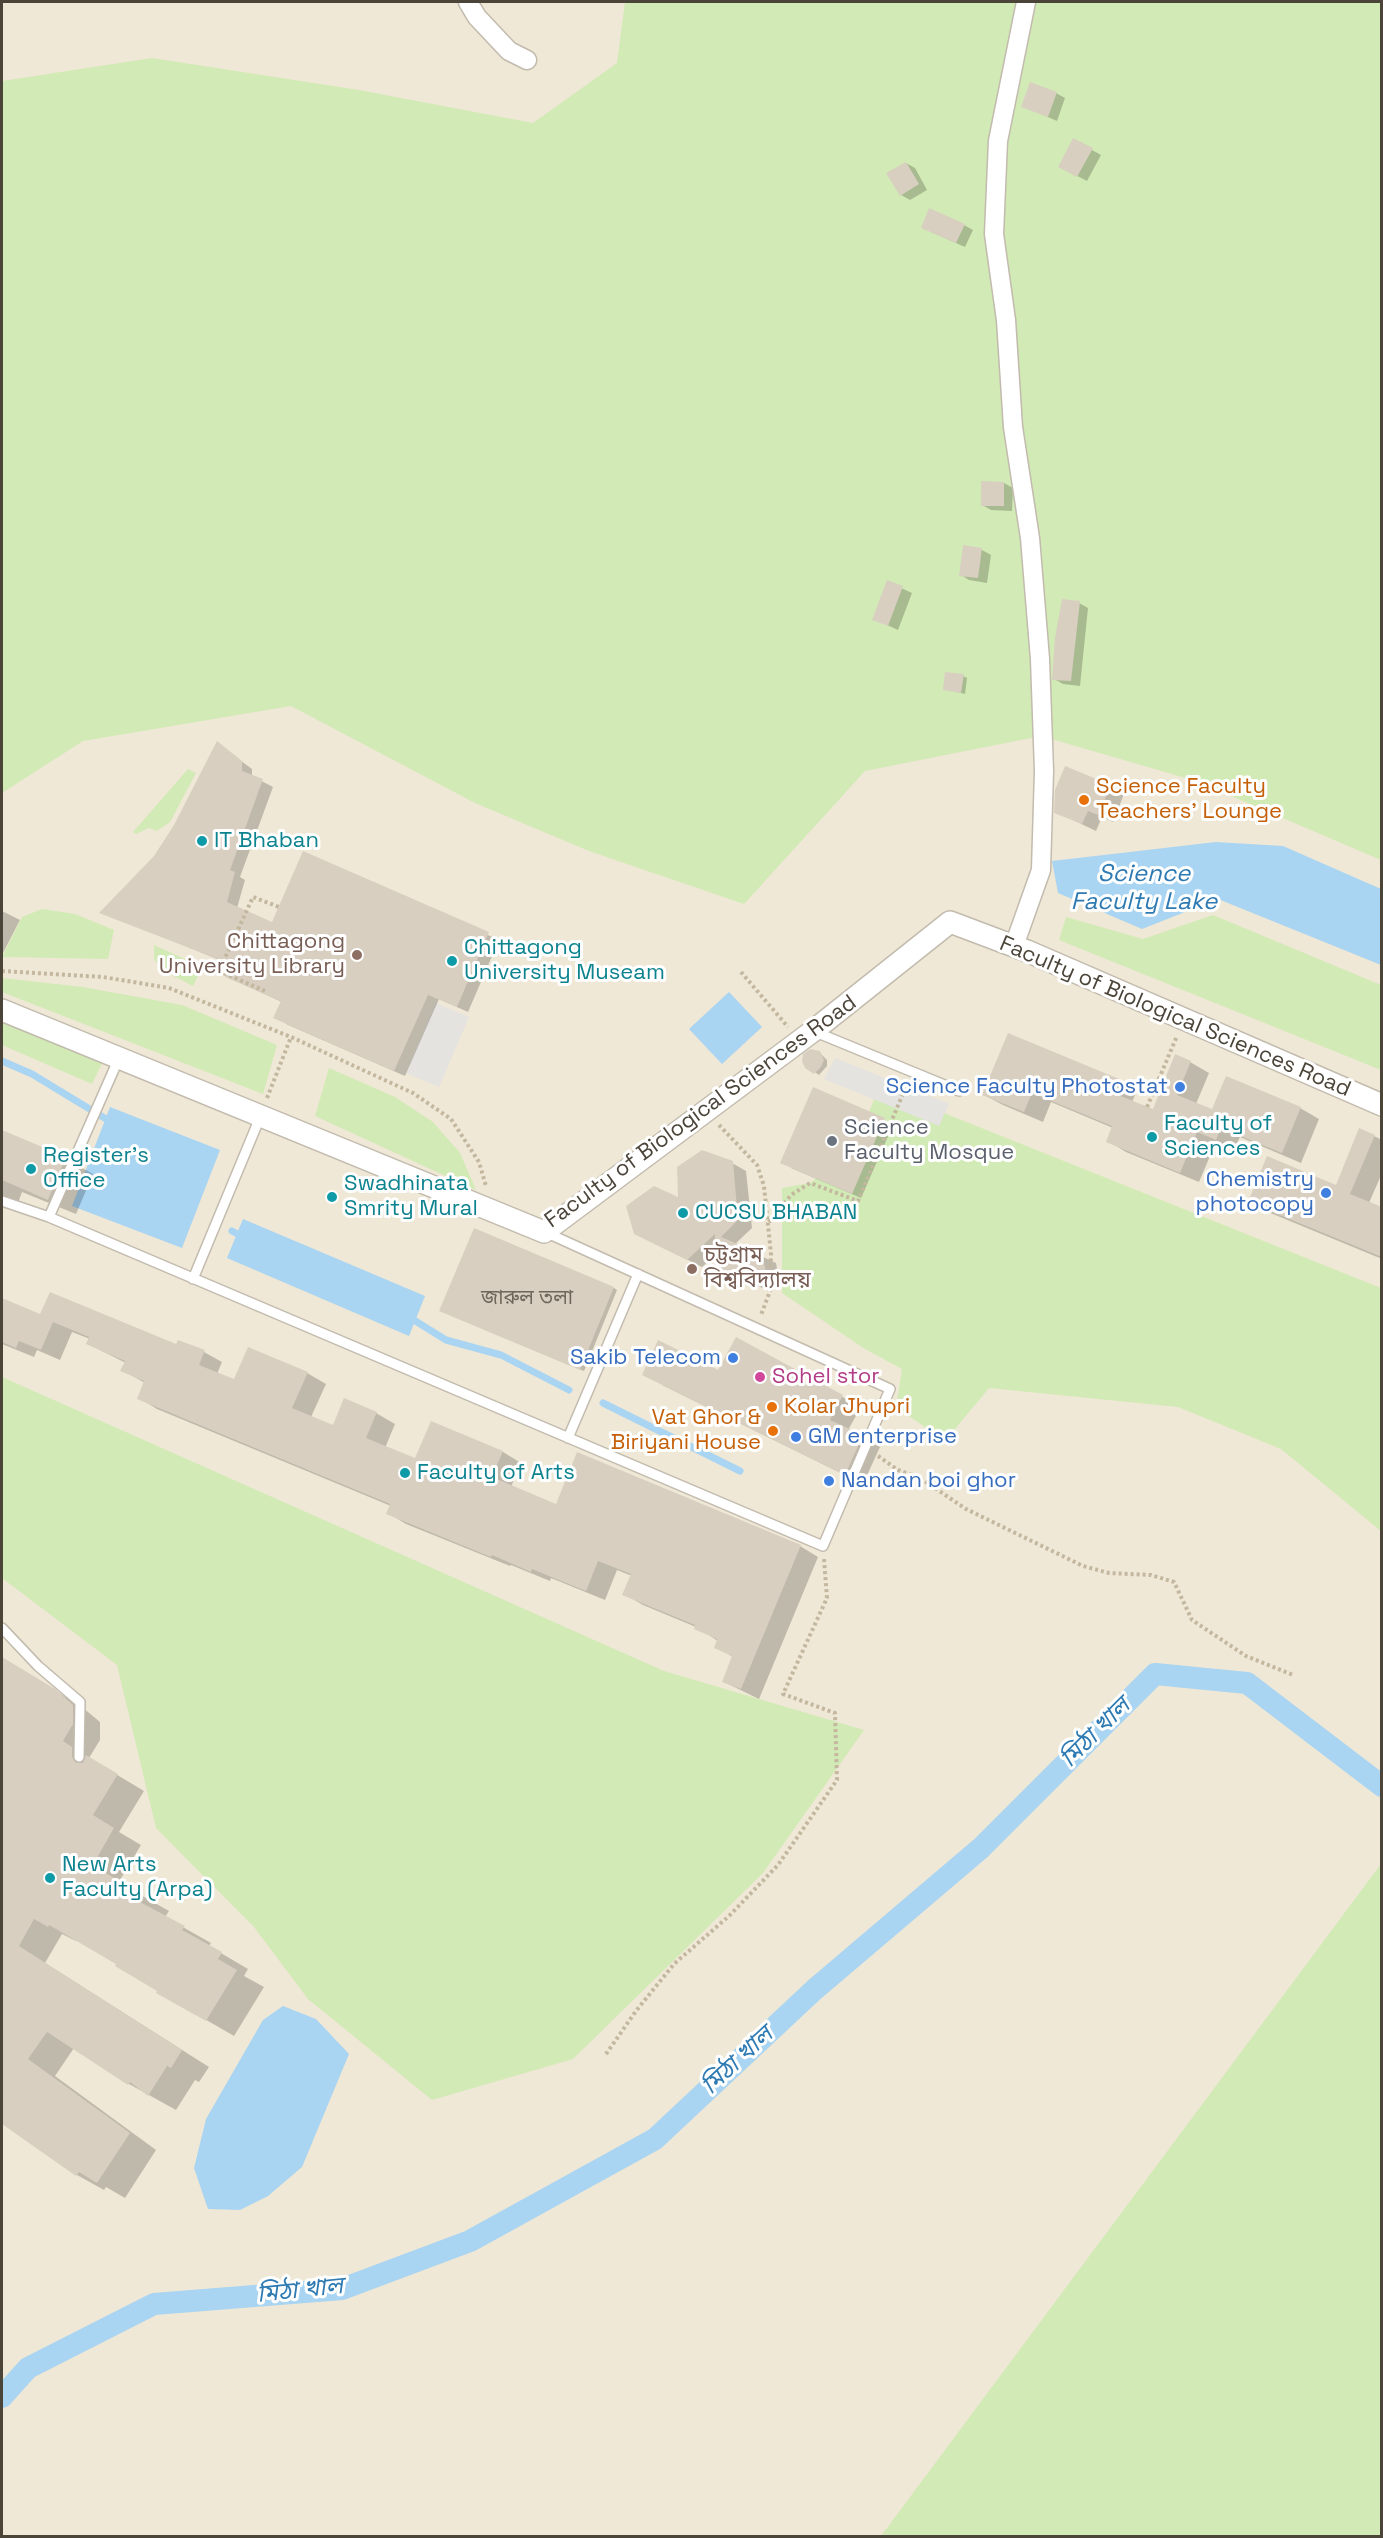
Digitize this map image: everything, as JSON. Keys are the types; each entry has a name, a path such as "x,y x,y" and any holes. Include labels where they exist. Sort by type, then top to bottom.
{"street":[{"path":"468,2 477,16 509,51 527,60"},
{"path":"1014,946 1041,870 1044,760 1040,659 1030,538 1013,427 1006,320 994,234 998,141 1026,2"},
{"name":"Faculty of Biological Sciences Road","path":"2,1010 544,1232 806,1036 950,922 1014,946 1382,1106"}],"lane":[{"path":"806,1036 912,1072 959,1091"},
{"path":"49,1217 119,1058"},
{"path":"193,1278 261,1115"},
{"path":"2,1201 49,1217 823,1546 890,1389 544,1232"},
{"path":"568,1438 638,1274"},
{"path":"2,1628 38,1666 80,1702 79,1757"}],"path":[{"path":"265,991 219,970 253,897 279,907"},
{"path":"2,971 103,977 169,988 291,1036 414,1093 451,1119 479,1162 494,1211"},
{"path":"741,972 806,1036"},
{"path":"1147,1107 1184,1019"},
{"path":"261,1115 291,1036"},
{"path":"769,1222 791,1195 810,1183 858,1202 912,1072"},
{"path":"706,1111 757,1165 764,1186 769,1222 770,1291 755,1328"},
{"path":"865,1448 898,1470 920,1478 966,1509 1083,1566 1109,1573 1151,1575 1174,1582 1192,1620 1246,1656 1293,1675"},
{"path":"606,2054 636,2011 674,1964 729,1916 778,1865 837,1780 835,1713 783,1694 827,1598 823,1546"}],"shaded area":[{"name":"চট্টগ্রাম বিশ্ববিদ্যালয়","path":"2,2 1381,2 1381,2536 2,2536"},
{"path":"436,1003 469,1017 439,1087 406,1073"},
{"path":"835,1058 949,1104 939,1126 824,1079"}],"green space":[{"path":"625,2 1381,2 1381,860 1196,781 1041,736 865,771 744,904 589,851 475,803 291,706 83,741 2,793 2,81 152,58 359,90 533,123 617,63"},
{"path":"188,769 196,773 170,822 157,831 149,828 136,834 133,832"},
{"path":"42,909 75,914 114,930 108,959 2,957 22,917"},
{"path":"1213,915 1381,985 1381,1070 1059,940 1066,917 1143,939"},
{"path":"154,945 202,967 193,986 162,970 154,959"},
{"path":"2,978 83,987 182,1005 277,1045 263,1094 2,992"},
{"path":"2,1017 103,1061 92,1084 2,1045"},
{"path":"329,1068 395,1097 433,1122 460,1153 476,1190 315,1116"},
{"path":"879,1087 1381,1288 1381,1531 1281,1449 1178,1407 989,1388 945,1441 896,1407 902,1369 865,1349 782,1293 782,1188 810,1183 853,1152"},
{"path":"2,1377 664,1671 864,1730 763,1873 573,2059 432,2100 308,1999 254,1927 156,1828 117,1665 2,1578"},
{"path":"1381,1864 1381,2536 881,2536"}],"water":[{"name":"Science Faculty Lake","path":"1216,842 1283,846 1381,889 1381,965 1218,899 1142,929 1058,893 1052,861"},
{"path":"729,992 762,1027 722,1064 689,1029"},
{"path":"110,1107 220,1150 182,1248 72,1206"},
{"path":"243,1219 425,1296 409,1336 227,1258"},
{"path":"283,2006 316,2019 349,2054 302,2167 268,2196 240,2210 208,2209 194,2168 206,2119 263,2020"}],"building":[{"path":"1030,82 1057,92 1048,117 1021,107"},
{"path":"1073,138 1093,148 1077,177 1058,167"},
{"path":"906,162 919,184 900,196 886,173"},
{"path":"929,208 965,224 956,243 921,228"},
{"path":"981,481 1004,482 1004,506 981,506"},
{"path":"963,545 982,548 978,578 959,576"},
{"path":"887,580 903,586 888,626 872,620"},
{"path":"1062,599 1080,601 1071,681 1052,680 1055,638"},
{"path":"945,672 964,674 961,693 943,690"},
{"name":"Chittagong University Library","path":"217,741 242,761 242,771 263,779 230,870 235,872 227,902 272,922 303,851 489,932 457,1007 428,995 394,1071 273,1018 281,1001 225,977 231,964 99,913 154,856 174,825"},
{"path":"1065,766 1111,785 1098,815 1088,811 1082,824 1054,813 1055,790"},
{"name":"Faculty of Sciences","path":"1008,1033 1119,1079 1113,1093 1153,1109 1175,1054 1191,1061 1177,1095 1212,1109 1226,1076 1301,1107 1282,1153 1221,1128 1216,1140 1197,1132 1180,1173 1106,1142 1112,1126 1032,1093 1024,1112 982,1095"},
{"path":"810,1049 820,1051 824,1060 814,1074 805,1068 802,1061 803,1054"},
{"name":"Science Faculty Mosque","path":"813,1087 885,1118 852,1194 780,1163"},
{"path":"1359,1128 1375,1135 1350,1194 1382,1207 1382,1257 1248,1202 1267,1156 1336,1185"},
{"name":"Register's Office","path":"2,1130 66,1157 48,1200 2,1180"},
{"name":"CUCSU BHABAN","path":"702,1150 733,1161 738,1220 721,1237 762,1254 766,1272 755,1285 715,1267 715,1234 687,1260 634,1234 626,1206 654,1186 678,1197 677,1167"},
{"path":"474,1228 614,1287 580,1370 439,1311"},
{"name":"Faculty of Arts","path":"50,1292 176,1344 178,1340 205,1350 199,1365 234,1379 248,1347 308,1372 292,1408 333,1425 344,1398 377,1412 366,1438 415,1458 431,1421 503,1451 492,1477 556,1504 577,1452 801,1545 741,1689 722,1682 732,1656 714,1648 717,1639 694,1629 695,1625 622,1595 631,1574 598,1561 586,1591 532,1569 531,1572 492,1555 491,1557 386,1514 390,1504 137,1399 144,1381 120,1371 125,1361 86,1344 89,1337 53,1322 41,1350 19,1341 16,1348 2,1342 2,1298 40,1314"},
{"name":"Kolar Jhupri","path":"736,1337 843,1395 830,1420 863,1435 845,1475 642,1375 658,1340 718,1370"},
{"name":"New Arts Faculty (Arpa)","path":"2,1657 55,1689 73,1705 73,1724 63,1741 72,1747 72,1757 75,1762 83,1763 86,1755 118,1774 93,1815 114,1828 94,1863 95,1867 142,1894 138,1901 185,1926 182,1930 222,1952 218,1959 237,1970 206,2021 156,1993 157,1991 115,1966 116,1964 49,1925 48,1927 34,1919 19,1946 182,2050 171,2068 167,2066 148,2096 130,2082 128,2085 47,2032 28,2059 130,2133 97,2183 79,2172 76,2176 2,2124"}],"waterway":[{"path":"2,1061 32,1074 111,1122"},
{"path":"232,1231 245,1238"},
{"path":"409,1317 446,1340 501,1355 569,1390"},
{"path":"603,1403 740,1471"},
{"name":"মিঠা খাল","path":"2,2397 28,2368 154,2304 342,2289 470,2241 655,2139 814,1990 981,1848 1155,1674 1247,1683 1382,1786"}],"place":[{"name":"Science Faculty Teachers' Lounge","path":"1084,800"},
{"name":"IT Bhaban","path":"202,841"},
{"name":"Chittagong University Library","path":"357,955"},
{"name":"Chittagong University Museam","path":"452,961"},
{"name":"Science Faculty Photostat","path":"1180,1087"},
{"name":"Faculty of Sciences","path":"1152,1137"},
{"name":"Science Faculty Mosque","path":"832,1141"},
{"name":"Register's Office","path":"31,1169"},
{"name":"Chemistry photocopy","path":"1326,1193"},
{"name":"Swadhinata Smrity Mural","path":"332,1197"},
{"name":"CUCSU BHABAN","path":"683,1213"},
{"name":"চট্টগ্রাম বিশ্ববিদ্যালয়","path":"692,1269"},
{"name":"Sakib Telecom","path":"733,1358"},
{"name":"Sohel stor","path":"760,1377"},
{"name":"Kolar Jhupri","path":"772,1407"},
{"name":"Vat Ghor & Biriyani House","path":"773,1431"},
{"name":"GM enterprise","path":"796,1437"},
{"name":"Faculty of Arts","path":"405,1473"},
{"name":"Nandan boi ghor","path":"829,1481"},
{"name":"New Arts Faculty (Arpa)","path":"50,1878"}]}
